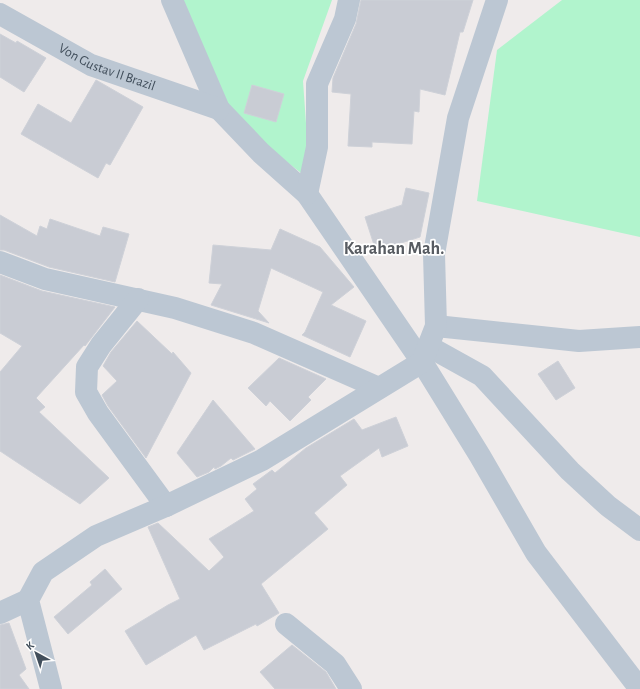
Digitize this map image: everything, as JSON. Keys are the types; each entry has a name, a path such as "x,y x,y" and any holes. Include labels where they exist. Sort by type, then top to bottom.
{"street":[{"path":"172,0 218,109 261,153 307,194 429,345 480,456 536,553 636,688"},
{"path":"307,194 316,147 317,84 345,19 349,0"},
{"path":"429,345 434,254 458,118 497,0"},
{"name":"Von Gustav II Brazil","path":"0,14 91,64 218,109"},
{"path":"0,262 45,279 175,308 254,333 379,388"},
{"path":"138,299 101,345 86,367 86,392 98,413 166,506"},
{"path":"0,613 28,600 43,572 96,536 166,506 262,460 379,388 429,345 578,341 640,337"},
{"path":"429,345 482,376 570,471 608,506 640,530"},
{"path":"28,600 51,689"},
{"path":"286,624 335,664 351,689"}],"green space":[{"path":"162,0 332,0 303,81 310,180 219,109"},
{"path":"562,0 640,0 640,237 477,201 497,50"}],"building":[{"path":"361,0 473,0 463,32 460,32 445,95 420,89 419,112 414,111 412,144 372,142 372,147 348,146 351,94 332,92 333,78 356,24"},
{"path":"0,34 16,43 17,41 46,58 24,92 0,77"},
{"path":"96,80 143,107 110,165 106,163 98,178 21,134 38,104 71,123"},
{"path":"252,85 284,94 276,122 244,113"},
{"path":"406,188 429,193 420,237 376,251 365,217 402,205"},
{"path":"0,215 37,236 40,226 47,229 50,219 100,236 103,227 129,234 115,282 49,267 4,250 0,250"},
{"path":"280,229 320,247 354,287 331,305 366,321 350,357 302,335 305,332 323,292 271,268 258,311 269,323 211,305 222,284 209,283 213,245 271,250"},
{"path":"0,275 42,291 115,307 85,346 84,345 36,398 45,407 39,412 109,478 80,504 0,451 0,372 22,346 0,333"},
{"path":"137,321 172,354 173,352 191,373 146,458 108,406 102,395 117,381 103,366 111,352"},
{"path":"279,358 326,379 308,397 311,400 290,421 270,401 266,406 248,388"},
{"path":"558,361 575,388 556,400 538,374"},
{"path":"213,400 255,449 233,460 231,458 221,466 215,469 214,467 209,472 197,477 177,453"},
{"path":"396,417 408,446 382,457 379,448 340,476 347,485 314,513 328,529 261,584 279,613 257,626 256,624 204,650 196,635 146,665 125,631 180,599 148,527 158,523 209,571 224,557 209,539 254,511 245,499 257,489 253,484 272,470 275,473 306,448 354,419 362,430"},
{"path":"105,569 122,589 68,634 54,617 92,585 90,582"},
{"path":"9,623 26,669 19,675 29,689 0,689 0,625"},
{"path":"292,645 326,672 336,689 275,689 260,672"}],"district":[{"name":"Karahan Mah.","path":"394,249"}]}
